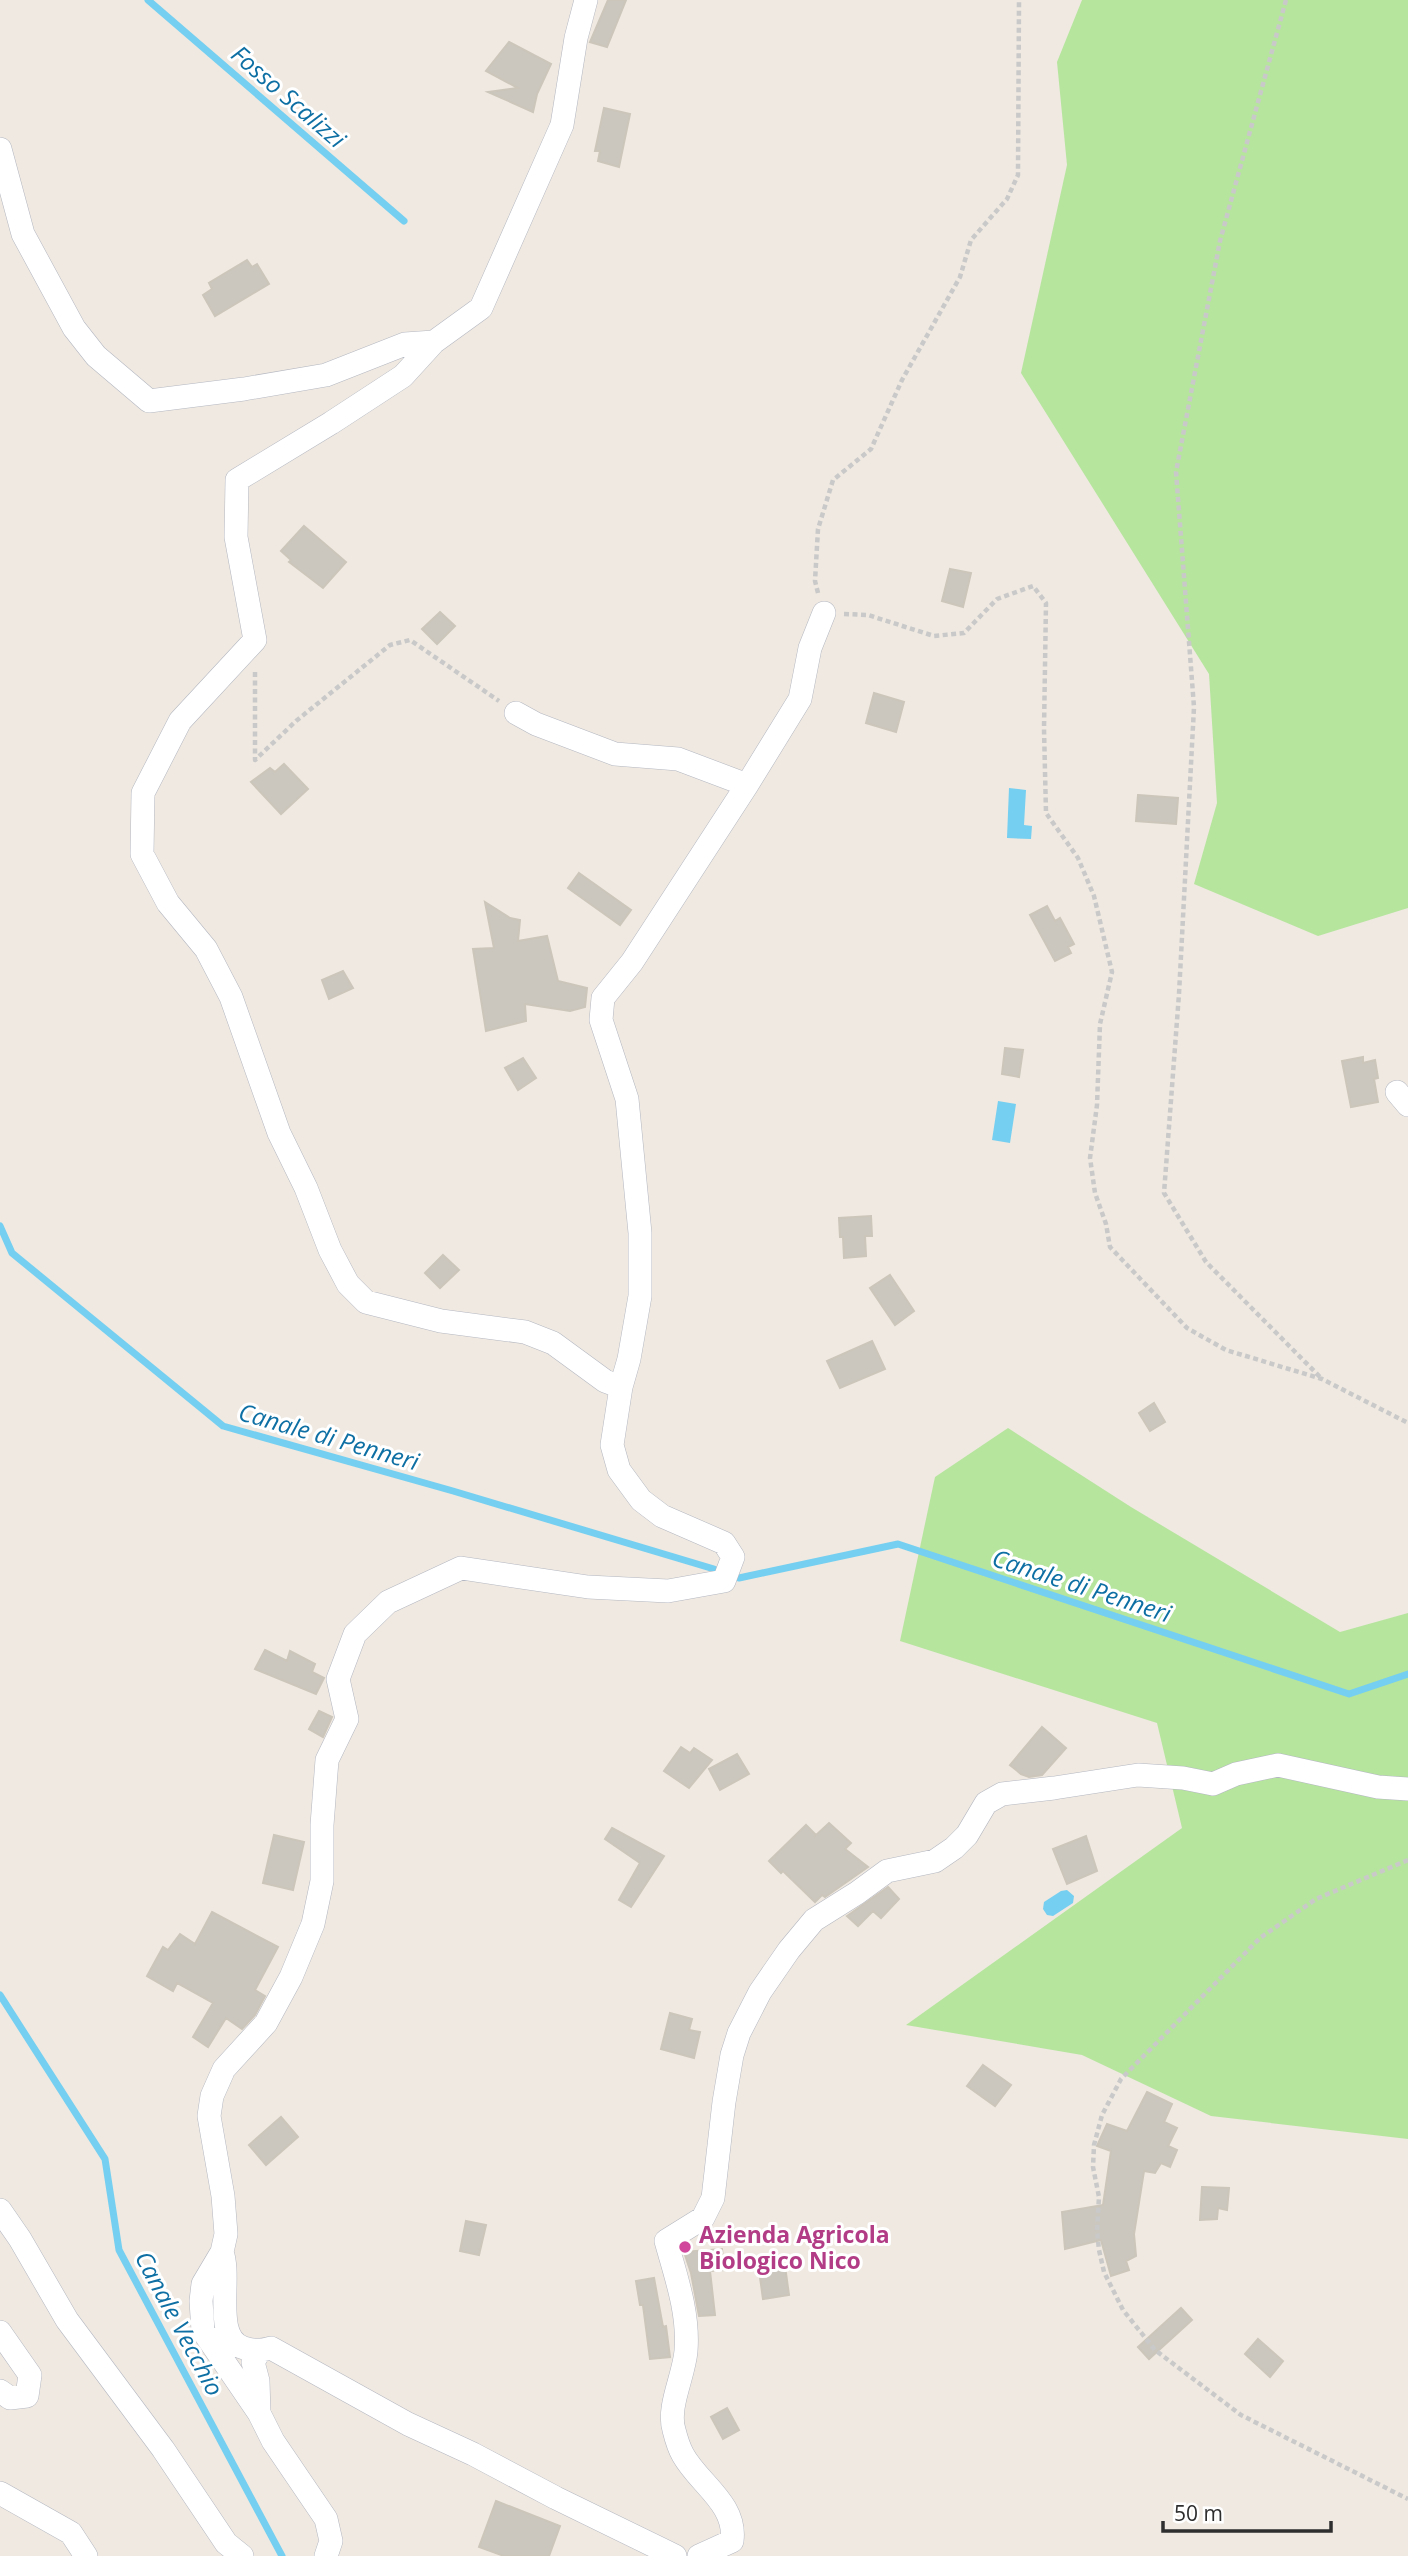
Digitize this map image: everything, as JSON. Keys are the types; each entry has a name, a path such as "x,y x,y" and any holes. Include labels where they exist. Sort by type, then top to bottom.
{"street":[{"path":"586,0 576,38 562,125 481,308 434,342 403,376 237,480 236,537 255,640 180,721 143,793 142,854 168,903 206,949 231,997 279,1133 306,1188 330,1250 348,1284 366,1302 441,1321 525,1332 553,1343 605,1381 621,1387"},
{"path":"0,149 23,233 74,328 96,356 149,401 326,375 405,344 434,342"},
{"path":"326,2556 331,2541 326,2519 203,2331 203,2284 222,2252 226,2234 223,2196 209,2116 212,2095 224,2069 266,2023 313,1924 322,1881 322,1825 327,1760 348,1719 338,1679 355,1634 388,1602 461,1568 588,1587 668,1591 724,1581 733,1557 724,1543 663,1516 641,1500 618,1470 612,1445 640,1296 640,1233 627,1099 601,1020 603,998 632,962 800,699 810,648 824,613"},
{"path":"516,713 536,724 615,754 678,759 747,785"},
{"path":"699,2556 732,2541 734,2529 723,2505 683,2456 673,2428 672,2414 683,2376 685,2320 680,2286 666,2241 702,2218 713,2198 724,2102 732,2055 739,2033 760,1992 814,1920 857,1894 887,1871 935,1861 954,1849 967,1835 986,1803 1002,1794 1138,1775 1183,1778 1213,1784 1236,1774 1278,1765 1378,1787 1408,1789"},
{"path":"0,2210 67,2320 163,2449 226,2543 243,2556"},
{"path":"222,2252 226,2263 224,2316 228,2335 236,2345 259,2351 271,2348 408,2424 676,2556"},
{"path":"0,2332 30,2375 27,2396 10,2398 0,2391"},
{"path":"259,2351 254,2362 258,2381 259,2413"},
{"path":"0,2493 71,2533 86,2556"}],"path":[{"path":"1018,0 1018,175 1007,199 971,240 960,277 902,380 871,449 833,481 818,529 815,581 824,613 868,615 934,636 964,633 997,599 1033,586 1046,603 1046,813 1077,858 1094,896 1112,972 1100,1024 1097,1105 1090,1158 1095,1193 1106,1224 1110,1247 1186,1328 1226,1350 1322,1379 1408,1423"},
{"path":"1286,0 1220,241 1176,472 1194,706 1179,994 1164,1194 1206,1262 1322,1379"},
{"path":"255,640 255,760 296,721 390,645 410,640 516,713"},
{"path":"1408,1860 1316,1899 1260,1938 1113,2091 1094,2145 1093,2167 1099,2197 1098,2241 1104,2272 1124,2310 1155,2350 1241,2415 1408,2499"}],"green space":[{"path":"1082,0 1408,0 1408,908 1318,936 1194,884 1217,803 1209,674 1021,373 1067,165 1057,62"},
{"path":"1008,1428 1131,1507 1340,1632 1408,1613 1408,2139 1211,2116 1082,2055 906,2025 1182,1828 1157,1723 900,1641 935,1477"}],"water":[{"path":"1009,788 1026,790 1024,825 1032,826 1031,839 1007,838"},
{"path":"998,1101 1016,1104 1010,1143 992,1140"},
{"path":"1067,1890 1074,1896 1073,1903 1053,1916 1047,1915 1043,1909 1044,1902"}],"building":[{"path":"608,0 626,0 607,47 590,42"},
{"path":"509,42 551,64 537,94 533,112 488,92 518,88 486,71"},
{"path":"604,108 630,114 619,167 598,161 600,151 595,151"},
{"path":"247,260 252,267 257,264 269,284 215,316 203,295 212,289 209,283"},
{"path":"304,526 346,562 323,588 289,562 291,560 281,551"},
{"path":"950,569 971,573 963,607 942,601"},
{"path":"440,612 455,626 437,644 422,629"},
{"path":"874,693 904,702 896,732 866,723"},
{"path":"284,764 308,789 281,814 251,782 270,768 275,772"},
{"path":"1138,795 1178,798 1176,824 1136,821"},
{"path":"579,873 631,910 620,925 568,888"},
{"path":"485,902 510,918 520,920 518,941 547,936 558,981 587,988 585,1007 570,1011 525,1004 526,1021 486,1031 473,949 494,948"},
{"path":"1047,906 1055,921 1060,918 1074,944 1068,947 1071,953 1055,961 1030,915"},
{"path":"343,971 353,988 329,999 322,980"},
{"path":"1005,1048 1023,1050 1019,1077 1002,1074"},
{"path":"1363,1057 1363,1063 1375,1060 1378,1078 1374,1079 1378,1102 1351,1107 1342,1061"},
{"path":"523,1058 536,1078 518,1090 505,1068"},
{"path":"871,1216 872,1236 865,1236 866,1256 844,1258 839,1218"},
{"path":"443,1255 459,1270 440,1288 425,1273"},
{"path":"890,1275 914,1311 895,1325 870,1288"},
{"path":"872,1341 885,1369 840,1388 827,1361"},
{"path":"1154,1403 1165,1422 1150,1431 1139,1413"},
{"path":"265,1650 287,1661 290,1651 315,1664 312,1672 324,1678 316,1694 255,1669"},
{"path":"319,1711 332,1717 323,1737 309,1729"},
{"path":"1042,1727 1066,1748 1042,1775 1029,1777 1010,1765"},
{"path":"681,1747 690,1753 694,1748 712,1760 689,1788 664,1771"},
{"path":"737,1754 749,1774 720,1790 709,1769"},
{"path":"829,1823 851,1843 845,1849 868,1867 815,1902 769,1861 806,1825 816,1835 814,1837"},
{"path":"612,1828 664,1856 631,1907 619,1900 640,1863 605,1839"},
{"path":"274,1835 304,1842 293,1890 263,1883"},
{"path":"1086,1836 1097,1871 1067,1884 1053,1849"},
{"path":"888,1887 899,1899 881,1918 873,1911 858,1926 847,1916"},
{"path":"212,1912 278,1947 255,1990 265,1996 255,2015 242,2029 226,2018 208,2047 193,2037 213,2003 177,1983 173,1991 147,1976 163,1947 168,1950 180,1934 195,1944"},
{"path":"670,2013 692,2019 689,2030 700,2032 694,2058 661,2049"},
{"path":"983,2065 1011,2085 995,2106 967,2086"},
{"path":"1147,2092 1172,2104 1164,2122 1177,2128 1168,2146 1177,2150 1170,2167 1161,2163 1155,2173 1144,2171 1134,2234 1136,2256 1126,2261 1129,2270 1111,2276 1101,2240 1065,2249 1062,2212 1103,2205 1111,2151 1097,2146 1107,2124 1127,2131"},
{"path":"281,2117 298,2137 266,2165 249,2145"},
{"path":"1202,2187 1229,2188 1227,2210 1218,2208 1217,2219 1200,2220"},
{"path":"466,2221 486,2225 479,2255 460,2251"},
{"path":"722,2249 724,2270 710,2271 715,2315 699,2316 684,2252"},
{"path":"785,2266 789,2295 763,2299 759,2270"},
{"path":"654,2278 663,2327 666,2326 670,2357 650,2359 643,2305 640,2305 636,2281"},
{"path":"1181,2308 1192,2320 1149,2359 1138,2347"},
{"path":"1258,2339 1283,2361 1270,2377 1245,2354"},
{"path":"727,2408 739,2430 723,2439 711,2417"},
{"path":"496,2501 560,2526 549,2556 504,2556 479,2547"}],"waterway":[{"name":"Fosso Scalizzi","path":"148,0 404,221"},
{"name":"Canale di Penneri","path":"0,1226 12,1253 223,1426 714,1569"},
{"name":"Canale di Penneri","path":"739,1578 898,1544 1349,1694 1408,1674"},
{"name":"Canale Vecchio","path":"0,1995 105,2159 119,2250 282,2556"}],"place":[{"name":"Azienda Agricola Biologico Nico","path":"685,2247"}]}
